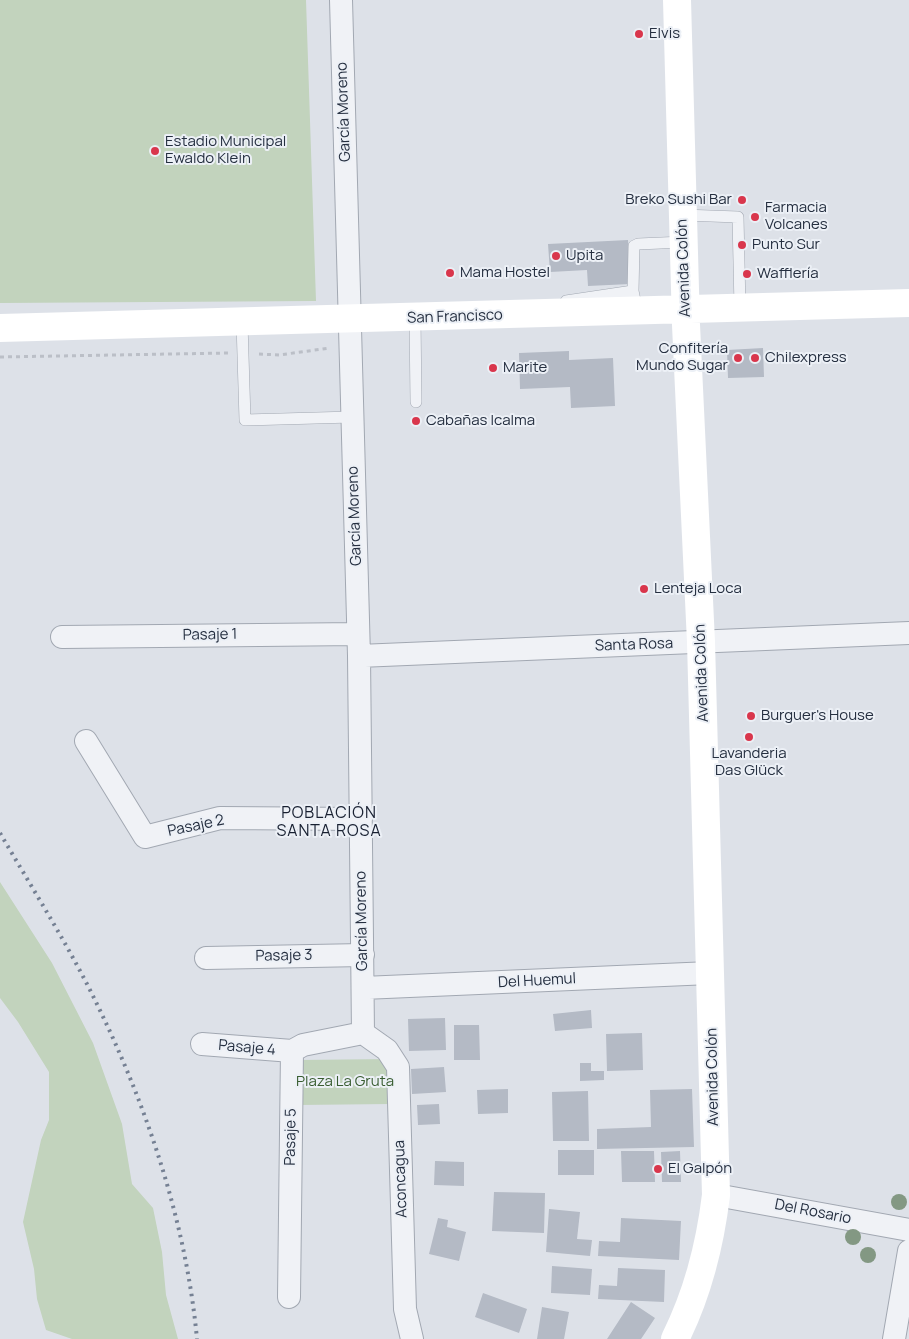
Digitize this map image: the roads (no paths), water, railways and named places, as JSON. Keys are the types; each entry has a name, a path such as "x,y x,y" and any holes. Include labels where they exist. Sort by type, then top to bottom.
{"main road":[{"name":"Avenida Colón","path":"675,1339 698,1284 706,1255 716,1195 701,642 686,311 677,0"},
{"name":"San Francisco","path":"0,328 242,323 350,333 415,318 539,315 635,301 686,311 909,303"}],"street":[{"name":"García Moreno","path":"341,0 358,645 364,1033"},
{"name":"Santa Rosa","path":"358,645 701,642 909,633"},
{"name":"Pasaje 1","path":"62,637 358,645"},
{"name":"Pasaje 2","path":"86,741 145,837 220,818 360,819"},
{"name":"Pasaje 3","path":"206,958 363,955"},
{"name":"Del Huemul","path":"363,988 710,973"},
{"path":"292,1051 303,1045 364,1033"},
{"name":"Aconcagua","path":"364,1033 387,1050 398,1067 404,1309 412,1339"},
{"name":"Pasaje 4","path":"202,1044 292,1051"},
{"name":"Pasaje 5","path":"289,1297 292,1051"},
{"name":"Del Rosario","path":"716,1195 909,1230"},
{"path":"894,1339 909,1251"}],"lane":[{"path":"683,215 738,217 740,309"},
{"path":"635,301 634,246 638,244 684,242"},
{"path":"415,318 416,402"},
{"path":"242,323 245,420 352,417"}],"railway":[{"path":"0,833 84,979 114,1040 131,1081 147,1123 174,1208 192,1295 197,1339"}],"place":[{"name":"Elvis","path":"639,34"},
{"name":"Estadio Municipal Ewaldo Klein","path":"155,151"},
{"name":"Breko Sushi Bar","path":"742,200"},
{"name":"Farmacia Volcanes","path":"755,217"},
{"name":"Punto Sur","path":"742,245"},
{"name":"Upita","path":"556,256"},
{"name":"Mama Hostel","path":"450,273"},
{"name":"Wafflería","path":"747,274"},
{"name":"Confitería Mundo Sugar","path":"738,358"},
{"name":"Chilexpress","path":"755,358"},
{"name":"Marite","path":"493,368"},
{"name":"Cabañas Icalma","path":"416,421"},
{"name":"Lenteja Loca","path":"644,589"},
{"name":"Burguer's House","path":"751,716"},
{"name":"Lavanderia Das Glück","path":"749,737"},
{"name":"El Galpón","path":"658,1169"}],"district":[{"name":"POBLACIÓN SANTA ROSA","path":"329,823"}],"park label":[{"name":"Plaza La Gruta","path":"345,1082"}]}
